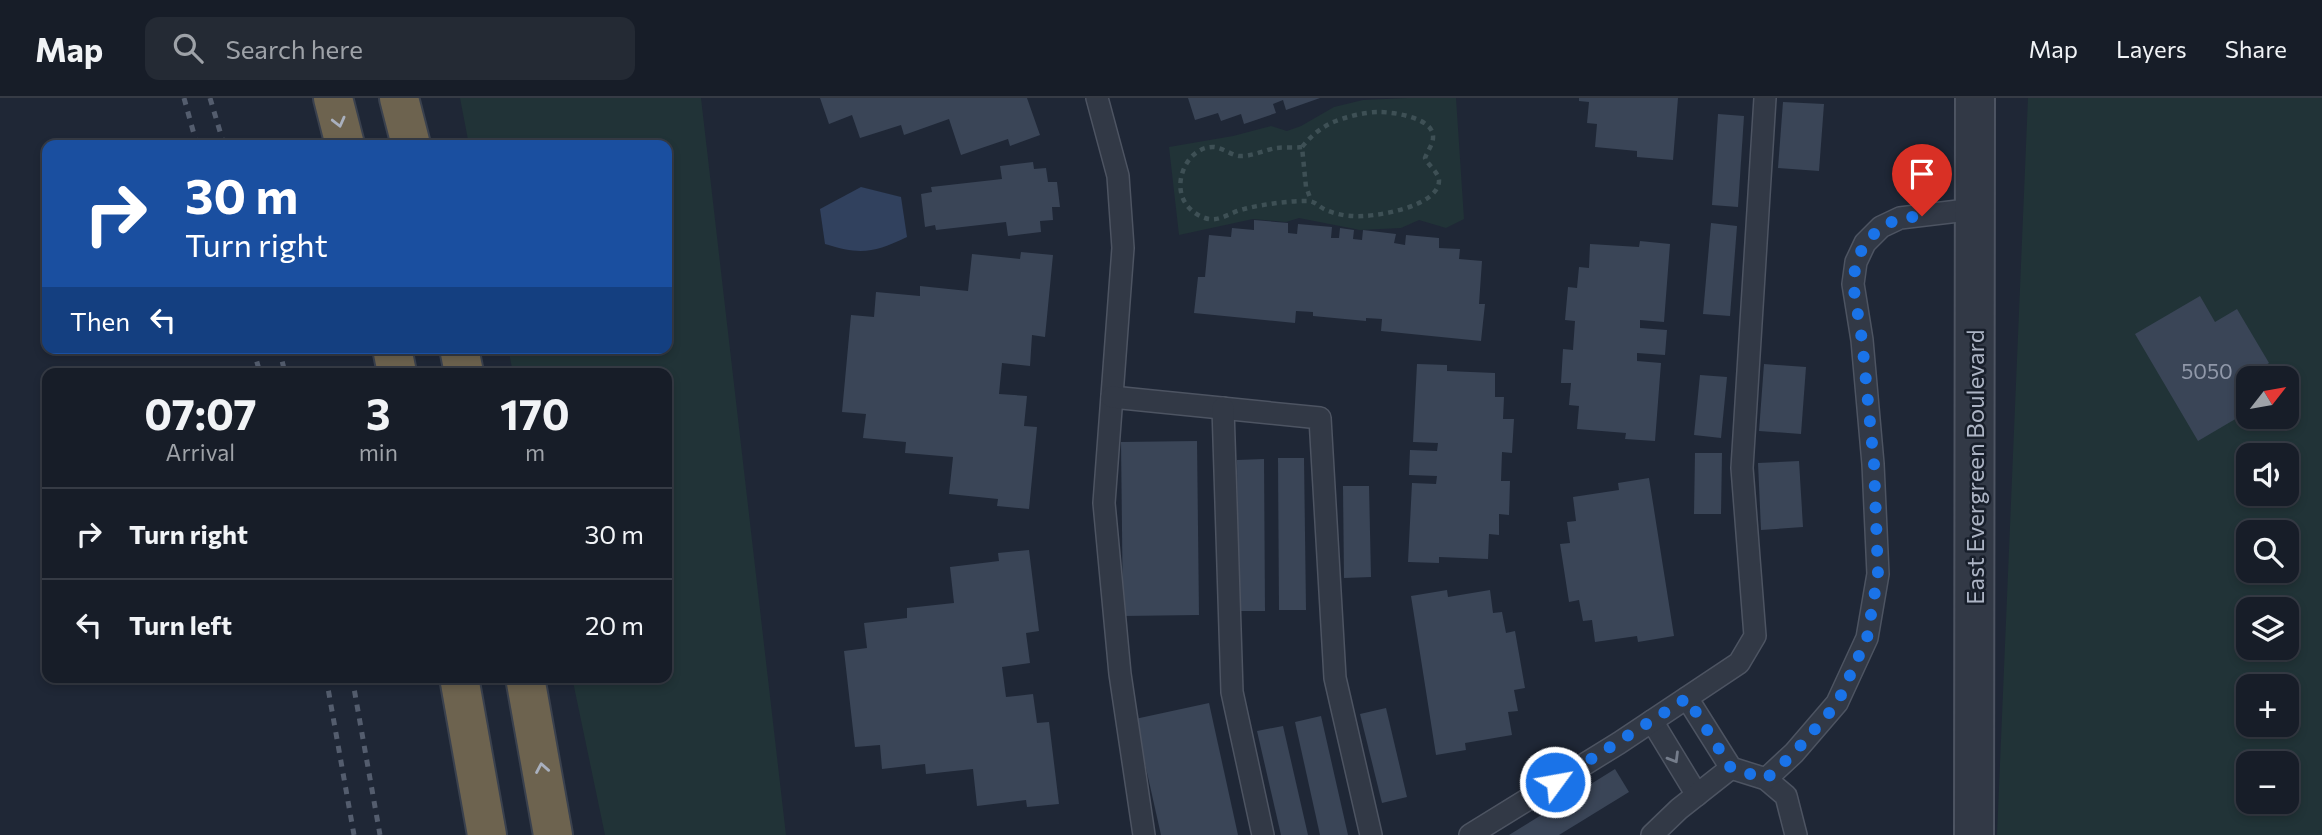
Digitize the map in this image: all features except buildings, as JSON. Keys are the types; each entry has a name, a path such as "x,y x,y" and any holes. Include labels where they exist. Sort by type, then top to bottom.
{"highway":[{"path":"333,98 344,140"},
{"path":"399,98 410,140"},
{"path":"460,683 487,835"},
{"path":"526,683 553,835"}],"street":[{"name":"East Evergreen Boulevard","path":"1974,835 1975,98"}],"lane":[{"path":"1097,98 1118,176 1124,248 1104,503 1120,674 1144,835"},
{"path":"1470,835 1739,663 1755,636 1742,468 1765,98"},
{"path":"1766,779 1794,753 1837,704 1867,638 1878,574 1874,464 1862,340 1853,284 1856,262 1865,243 1881,227 1900,218 1975,209"},
{"path":"1112,397 1320,418 1335,678 1371,835"},
{"path":"1223,408 1232,692 1263,835"},
{"path":"1687,698 1731,768 1766,779 1786,796 1796,835"},
{"path":"1652,721 1697,795"},
{"path":"1652,835 1731,768"}],"path":[{"path":"1379,112 1420,119 1432,130 1433,139 1425,158 1439,181 1437,188 1426,200 1408,208 1377,215 1352,216 1326,210 1311,200 1306,187 1302,147 1311,135 1331,124 1379,112"},
{"path":"1302,147 1279,148 1240,156 1215,147 1204,149 1186,163 1181,173 1181,195 1186,205 1195,213 1216,220 1245,208 1311,200"}],"shaded area":[{"path":"460,98 701,98 786,835 605,835 573,683 672,683 672,368 512,368 509,354 672,354 672,140 468,140"},
{"path":"1456,98 1464,219 1446,228 1419,220 1401,228 1360,230 1299,218 1286,222 1253,219 1179,235 1169,147 1233,136 1271,126 1287,131 1334,107 1363,100"},
{"path":"2028,98 2322,98 2322,835 1997,835"}],"water":[{"path":"861,187 901,197 907,237 867,251 848,250 825,244 820,209"}],"railway":[{"path":"184,98 196,140"},
{"path":"210,98 223,140"},
{"path":"255,354 259,368"},
{"path":"280,354 284,368"},
{"path":"327,683 354,835"},
{"path":"353,683 380,835"}],"route":[{"path":"1555,782 1687,698 1731,768 1766,779 1794,753 1837,704 1867,638 1878,574 1874,464 1862,340 1853,284 1856,262 1865,243 1881,227 1900,218 1922,216"}]}
